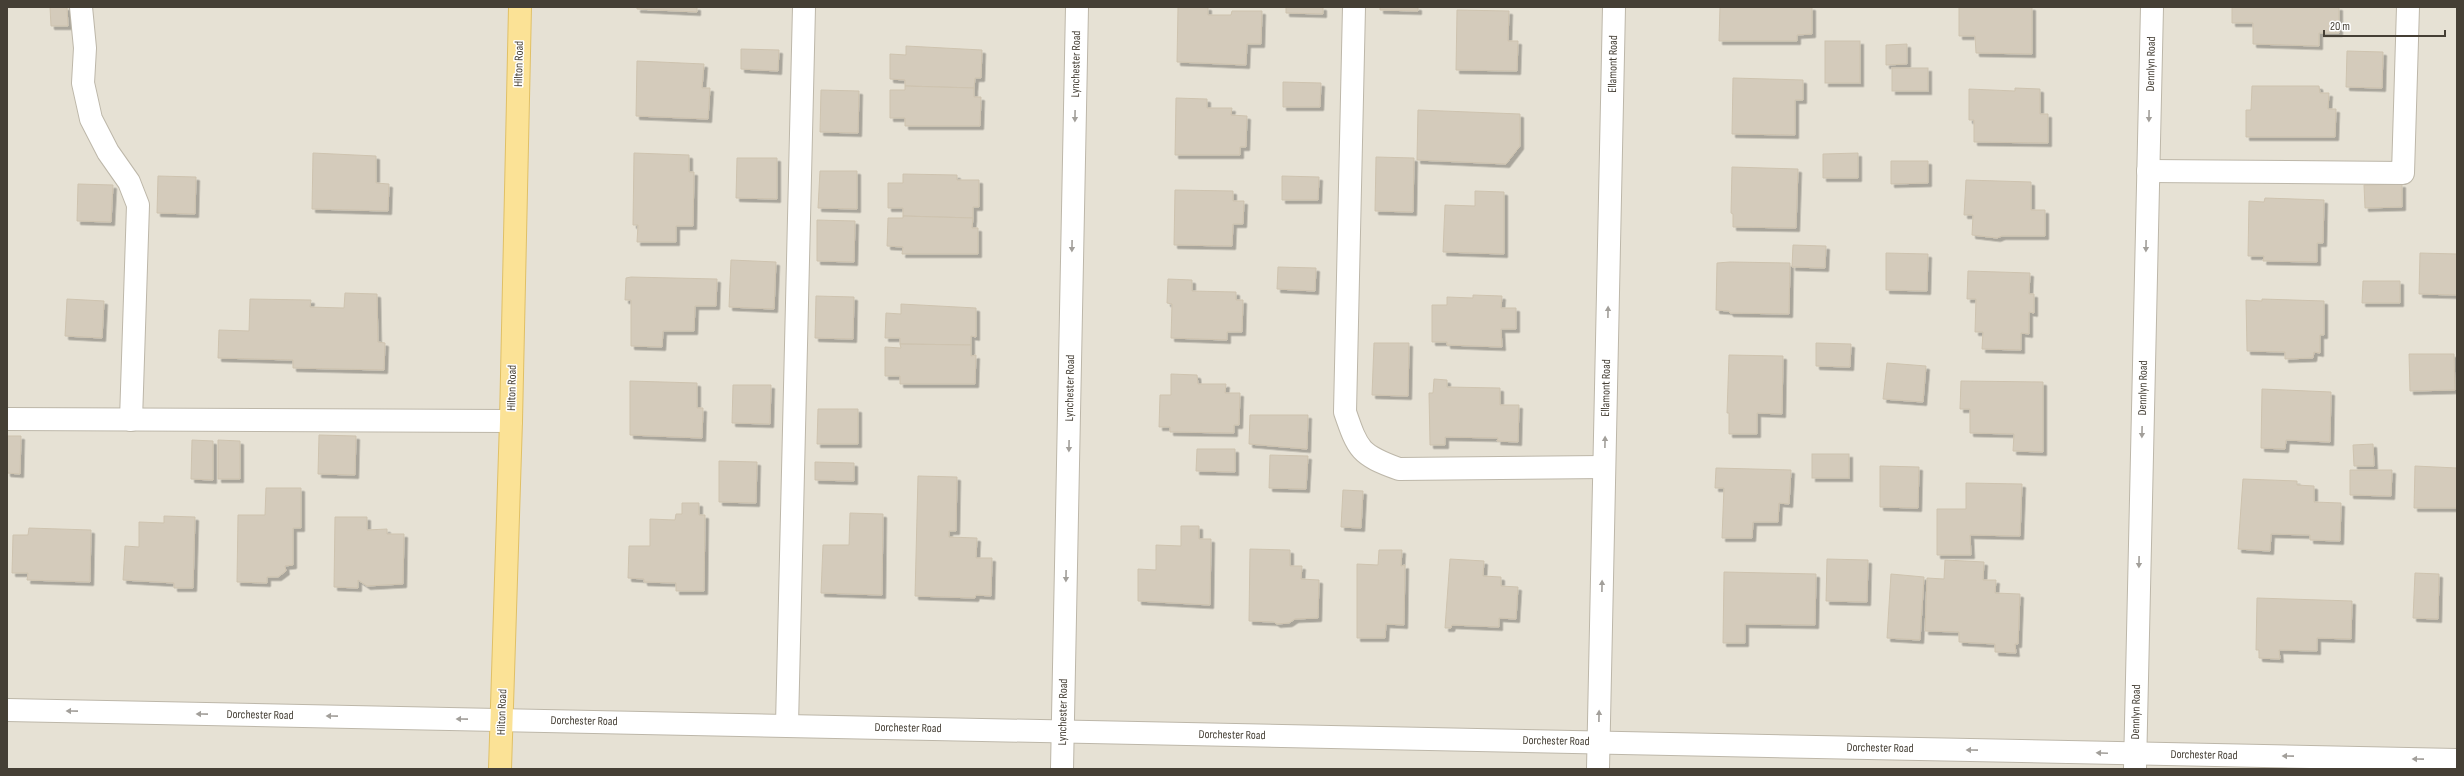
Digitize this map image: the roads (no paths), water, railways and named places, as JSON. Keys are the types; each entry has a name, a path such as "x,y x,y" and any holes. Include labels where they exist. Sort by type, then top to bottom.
{"main road":[{"name":"Hilton Road","path":"500,769 511,421 520,7"}],"street":[{"path":"81,7 85,48 83,83 91,119 108,152 129,182 138,205 131,420"},
{"path":"788,726 804,7"},
{"name":"Lynchester Road","path":"1062,769 1077,7"},
{"path":"1354,7 1345,412 1355,440 1370,459 1399,469 1604,467"},
{"name":"Ellamont Road","path":"1598,769 1614,7"},
{"name":"Dennlyn Road","path":"2135,761 2152,7"},
{"path":"2148,171 2404,173 2408,7"},
{"path":"7,419 511,421"},
{"name":"Dorchester Road","path":"7,710 1598,742 2135,761 2457,760"}]}
